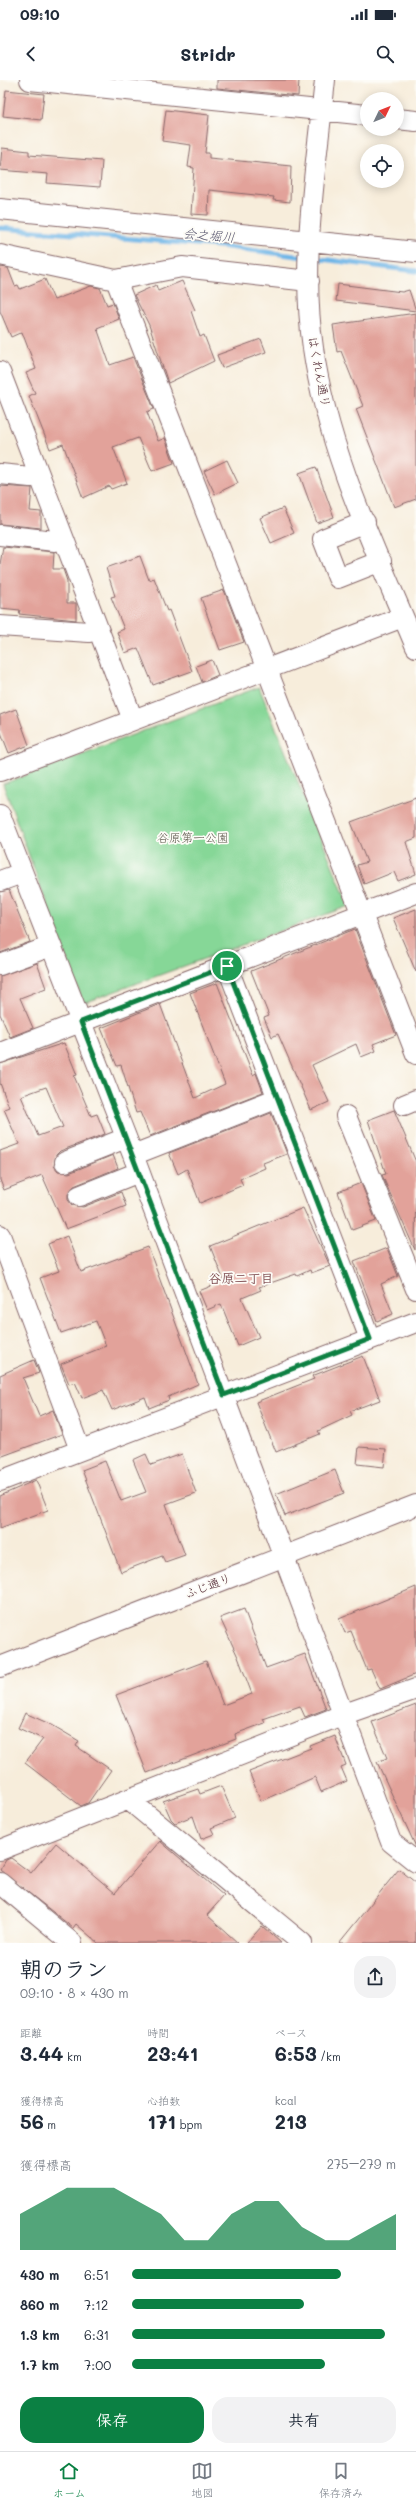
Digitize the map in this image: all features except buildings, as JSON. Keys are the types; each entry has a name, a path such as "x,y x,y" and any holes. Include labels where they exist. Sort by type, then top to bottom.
{"street":[{"path":"30,80 150,86 360,114"},
{"name":"はくれん通り","path":"325,80 310,246 309,276 312,340 319,385 341,459 416,647"},
{"path":"404,120 416,121"},
{"path":"0,209 310,246 416,252"},
{"path":"0,255 116,280 182,267 309,276"},
{"path":"116,280 416,1054"},
{"path":"0,372 38,476 133,720"},
{"path":"0,474 30,477 38,476"},
{"path":"365,522 323,539 338,578 381,561"},
{"path":"0,535 56,540 62,538"},
{"path":"0,771 403,617"},
{"path":"0,626 89,632 98,630"},
{"path":"0,815 133,1155 224,1395 342,1715 391,1842 416,1862"},
{"path":"0,881 22,873"},
{"path":"0,1053 416,893"},
{"path":"0,965 51,946"},
{"path":"227,966 370,1339"},
{"path":"65,1162 133,1155 278,1098"},
{"path":"346,1116 416,1289"},
{"path":"79,1196 133,1155"},
{"path":"2,1246 80,1450"},
{"path":"0,1480 416,1322"},
{"name":"ふじ通り","path":"1,1662 416,1505"},
{"path":"0,1850 342,1715 416,1689"},
{"path":"129,1800 302,1943"},
{"path":"0,1883 72,1943"}],"green space":[{"name":"谷原第一公園","path":"259,687 349,906 83,1003 3,784"}],"waterway":[{"name":"会之堀川","path":"0,228 220,246 304,257"},
{"name":"会之堀川","path":"313,258 416,271"}],"district":[{"name":"谷原二丁目","path":"241,1278"}],"route":[{"path":"227,966 370,1339 224,1395 140,1172 81,1022 227,966"}]}
